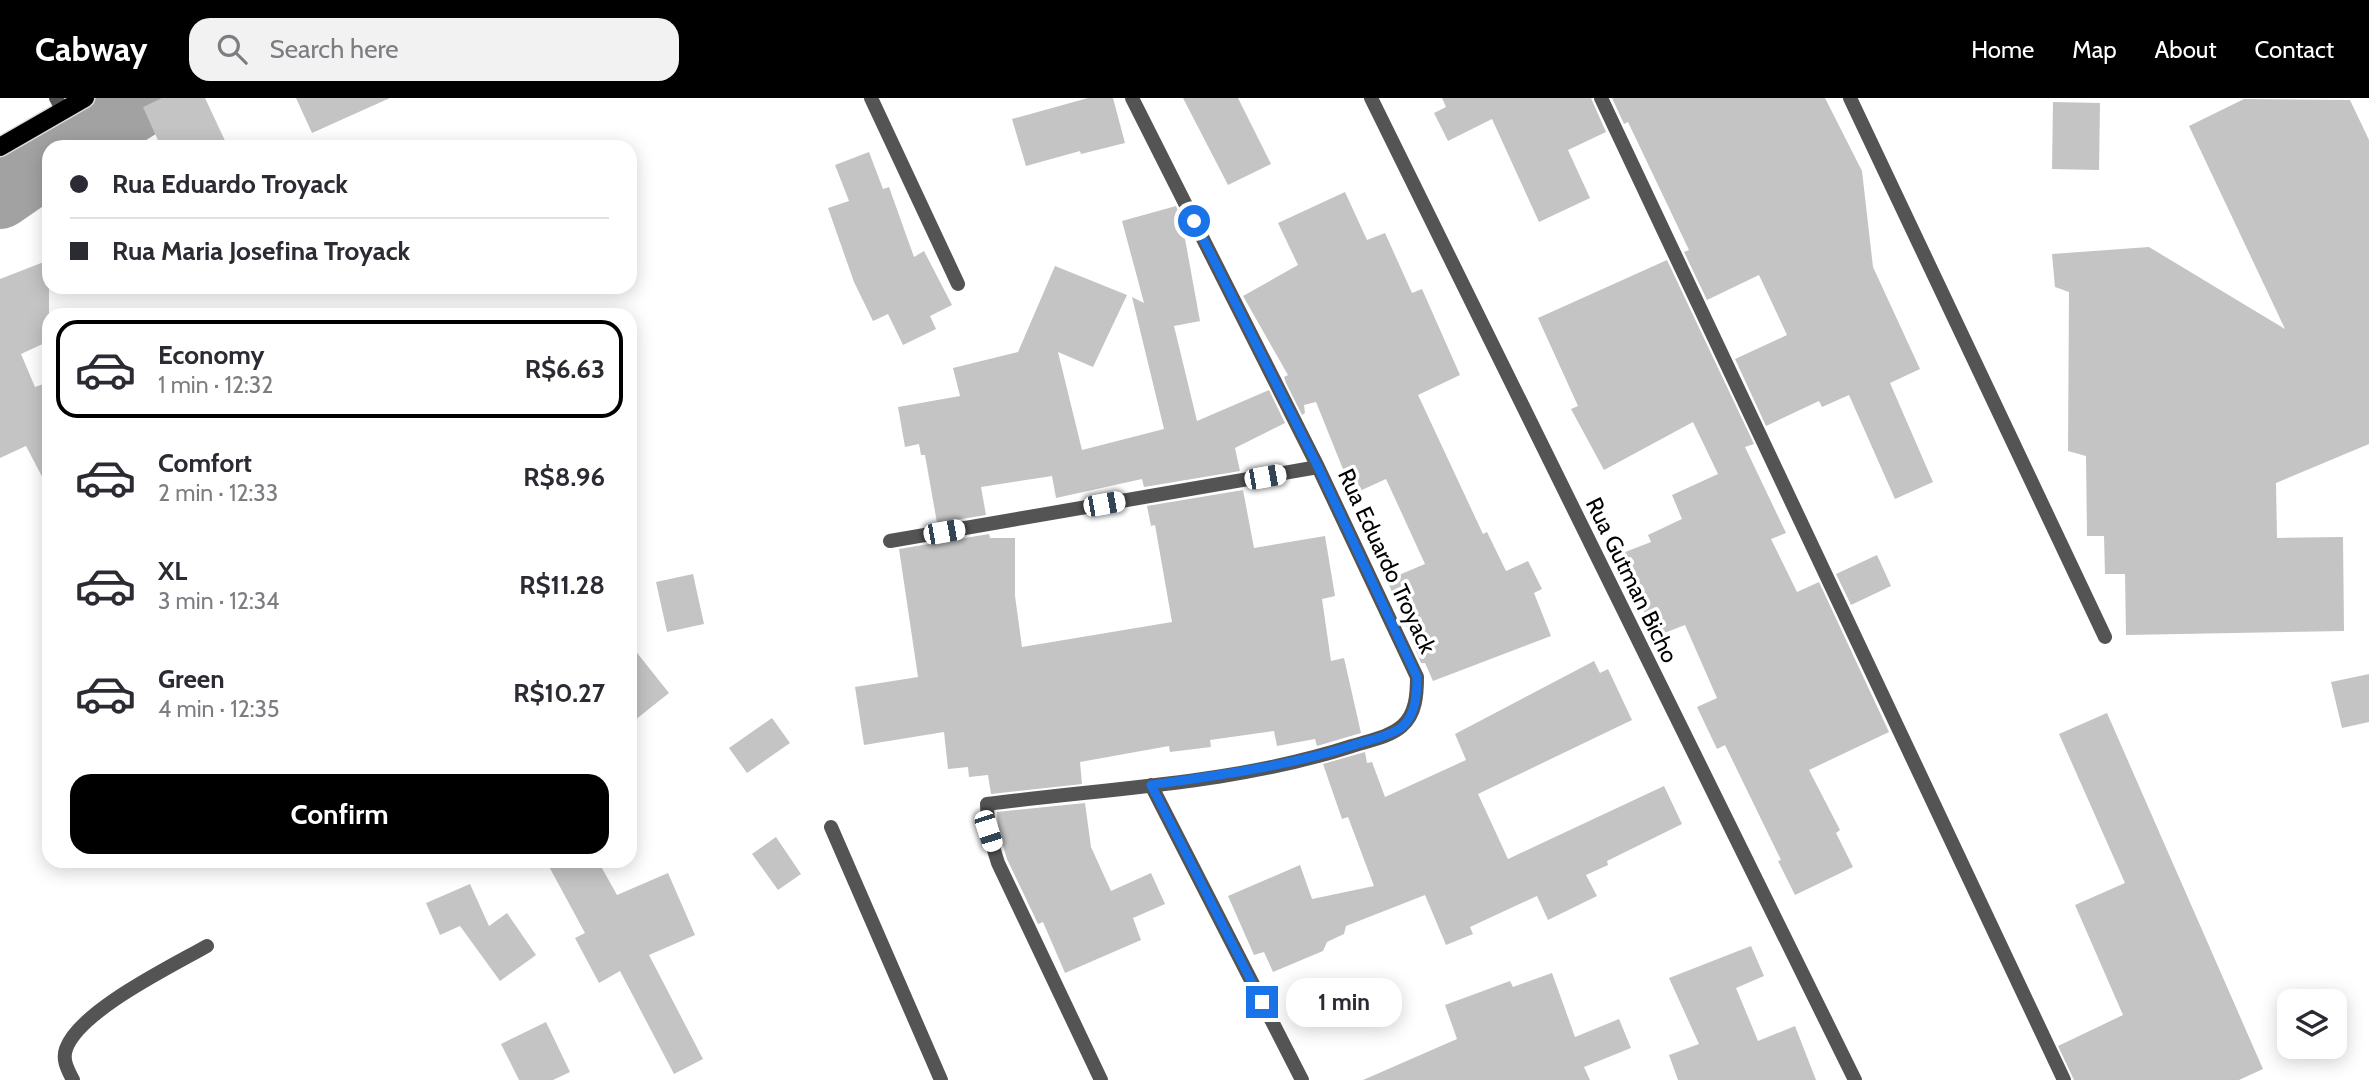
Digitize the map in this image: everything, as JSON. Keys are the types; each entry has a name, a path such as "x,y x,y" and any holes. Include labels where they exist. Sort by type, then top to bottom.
{"main road":[{"path":"0,147 59,105 85,98"}],"street":[{"path":"870,98 958,284"},
{"name":"Rua Eduardo Troyack","path":"1101,1080 998,863 988,831 988,804 1151,785 1323,755 1401,728 1410,716 1416,698 1417,677 1318,467 1132,98"},
{"name":"Rua Gutman Bicho","path":"1371,98 1855,1080"},
{"path":"1601,98 2064,1080"},
{"path":"1850,98 2105,637"},
{"path":"890,541 1318,467"},
{"path":"1151,785 1302,1080"},
{"path":"831,827 941,1080"},
{"path":"73,1080 65,1056 69,1043 78,1030 107,1005 207,946"}],"building":[{"path":"162,98 205,98 225,140 158,140 143,107"},
{"path":"296,98 390,98 312,133"},
{"path":"1088,98 1113,98 1125,143 1081,154 1080,151 1026,166 1012,119"},
{"path":"1183,98 1238,98 1271,164 1228,185"},
{"path":"1442,98 1591,98 1606,132 1568,150 1590,198 1539,222 1492,119 1448,141 1434,113 1446,107"},
{"path":"1612,98 1825,98 1862,171 1873,267 1920,369 1890,383 1933,482 1895,499 1849,395 1822,407 1819,401 1766,426 1735,359 1787,335 1759,275 1707,300 1684,252 1689,250 1628,122 1624,124"},
{"path":"2244,99 2350,100 2369,140 2369,444 2276,483 2277,538 2343,537 2344,631 2126,635 2125,574 2105,574 2104,536 2087,536 2086,456 2068,451 2069,292 2055,287 2052,254 2149,247 2285,329 2189,126"},
{"path":"2053,102 2100,103 2099,170 2052,169"},
{"path":"869,152 883,189 889,187 914,257 924,251 952,305 930,316 936,329 903,345 888,314 873,321 854,282 828,208 849,201 835,165"},
{"path":"1345,192 1367,240 1385,233 1412,293 1422,289 1460,375 1418,395 1483,534 1487,532 1506,571 1528,561 1542,589 1534,593 1551,636 1433,681 1425,663 1421,663 1387,580 1425,564 1386,479 1353,494 1316,402 1304,405 1305,413 1302,415 1286,383 1284,377 1288,375 1243,296 1298,265 1278,223"},
{"path":"1176,206 1181,217 1200,321 1174,326 1197,421 1269,390 1285,423 1235,448 1240,471 1144,487 1142,479 1056,498 1052,476 981,487 986,515 937,523 925,455 921,455 919,444 905,447 898,407 960,396 953,368 1018,352 1055,266 1127,295 1093,367 1058,352 1082,450 1164,429 1132,297 1144,303 1122,221"},
{"path":"1667,260 1754,444 1745,447 1786,533 1771,539 1797,592 1819,582 1889,732 1809,770 1840,830 1836,833 1853,867 1795,895 1778,861 1781,860 1725,745 1717,749 1697,707 1717,698 1685,625 1654,637 1620,554 1651,542 1648,535 1682,519 1672,495 1718,474 1693,422 1604,470 1571,409 1578,406 1538,318"},
{"path":"42,263 42,294 49,294 49,308 42,308 42,344 21,354 35,387 42,384 42,477 26,446 0,458 0,279"},
{"path":"1243,490 1254,548 1325,536 1335,596 1322,599 1331,661 1344,658 1361,733 1317,746 1315,739 1277,746 1274,731 1210,740 1211,747 1170,752 1169,746 1080,762 1082,784 991,794 988,775 969,777 968,767 948,769 944,732 864,745 855,687 918,677 899,549 989,534 990,538 1015,538 1015,596 1022,647 1172,622 1155,525 1151,526 1147,506"},
{"path":"1877,555 1891,586 1851,605 1836,574"},
{"path":"693,574 704,624 667,632 656,582"},
{"path":"637,653 669,693 637,718"},
{"path":"1594,661 1600,673 1608,669 1632,720 1478,794 1508,859 1664,786 1682,824 1607,861 1608,865 1586,875 1597,896 1548,920 1537,896 1470,927 1473,934 1446,945 1425,895 1346,926 1344,934 1327,942 1323,951 1273,972 1264,952 1254,955 1228,896 1300,865 1312,899 1374,886 1348,817 1342,819 1323,764 1365,752 1367,763 1372,762 1385,797 1466,760 1455,734"},
{"path":"2369,674 2369,722 2342,728 2331,682"},
{"path":"2107,713 2263,1069 2239,1080 2074,1080 2058,1046 2123,1015 2075,905 2125,883 2059,734"},
{"path":"772,718 790,743 747,773 729,748"},
{"path":"1085,803 1091,847 1111,891 1151,873 1165,904 1133,918 1141,940 1065,973 1043,922 1038,924 1007,859 998,829 997,812"},
{"path":"776,837 801,874 778,890 752,854"},
{"path":"550,868 602,868 617,895 668,873 695,935 649,955 703,1059 674,1074 620,971 599,983 575,938 585,933"},
{"path":"470,884 489,926 507,913 536,955 500,981 460,926 440,935 426,903"},
{"path":"1751,946 1764,976 1736,988 1758,1041 1795,1026 1816,1080 1678,1080 1669,1055 1699,1044 1669,978"},
{"path":"1552,973 1575,1037 1619,1019 1631,1048 1584,1067 1590,1080 1363,1080 1457,1039 1445,1005 1510,981 1513,987"},
{"path":"546,1022 570,1072 553,1080 519,1080 501,1044"}],"waterway":[{"path":"84,140 151,98"},
{"path":"0,196 42,167"}],"route":[{"path":"1194,221 1318,467 1417,677 1416,698 1410,716 1401,728 1323,755 1151,785 1262,1002"}]}
